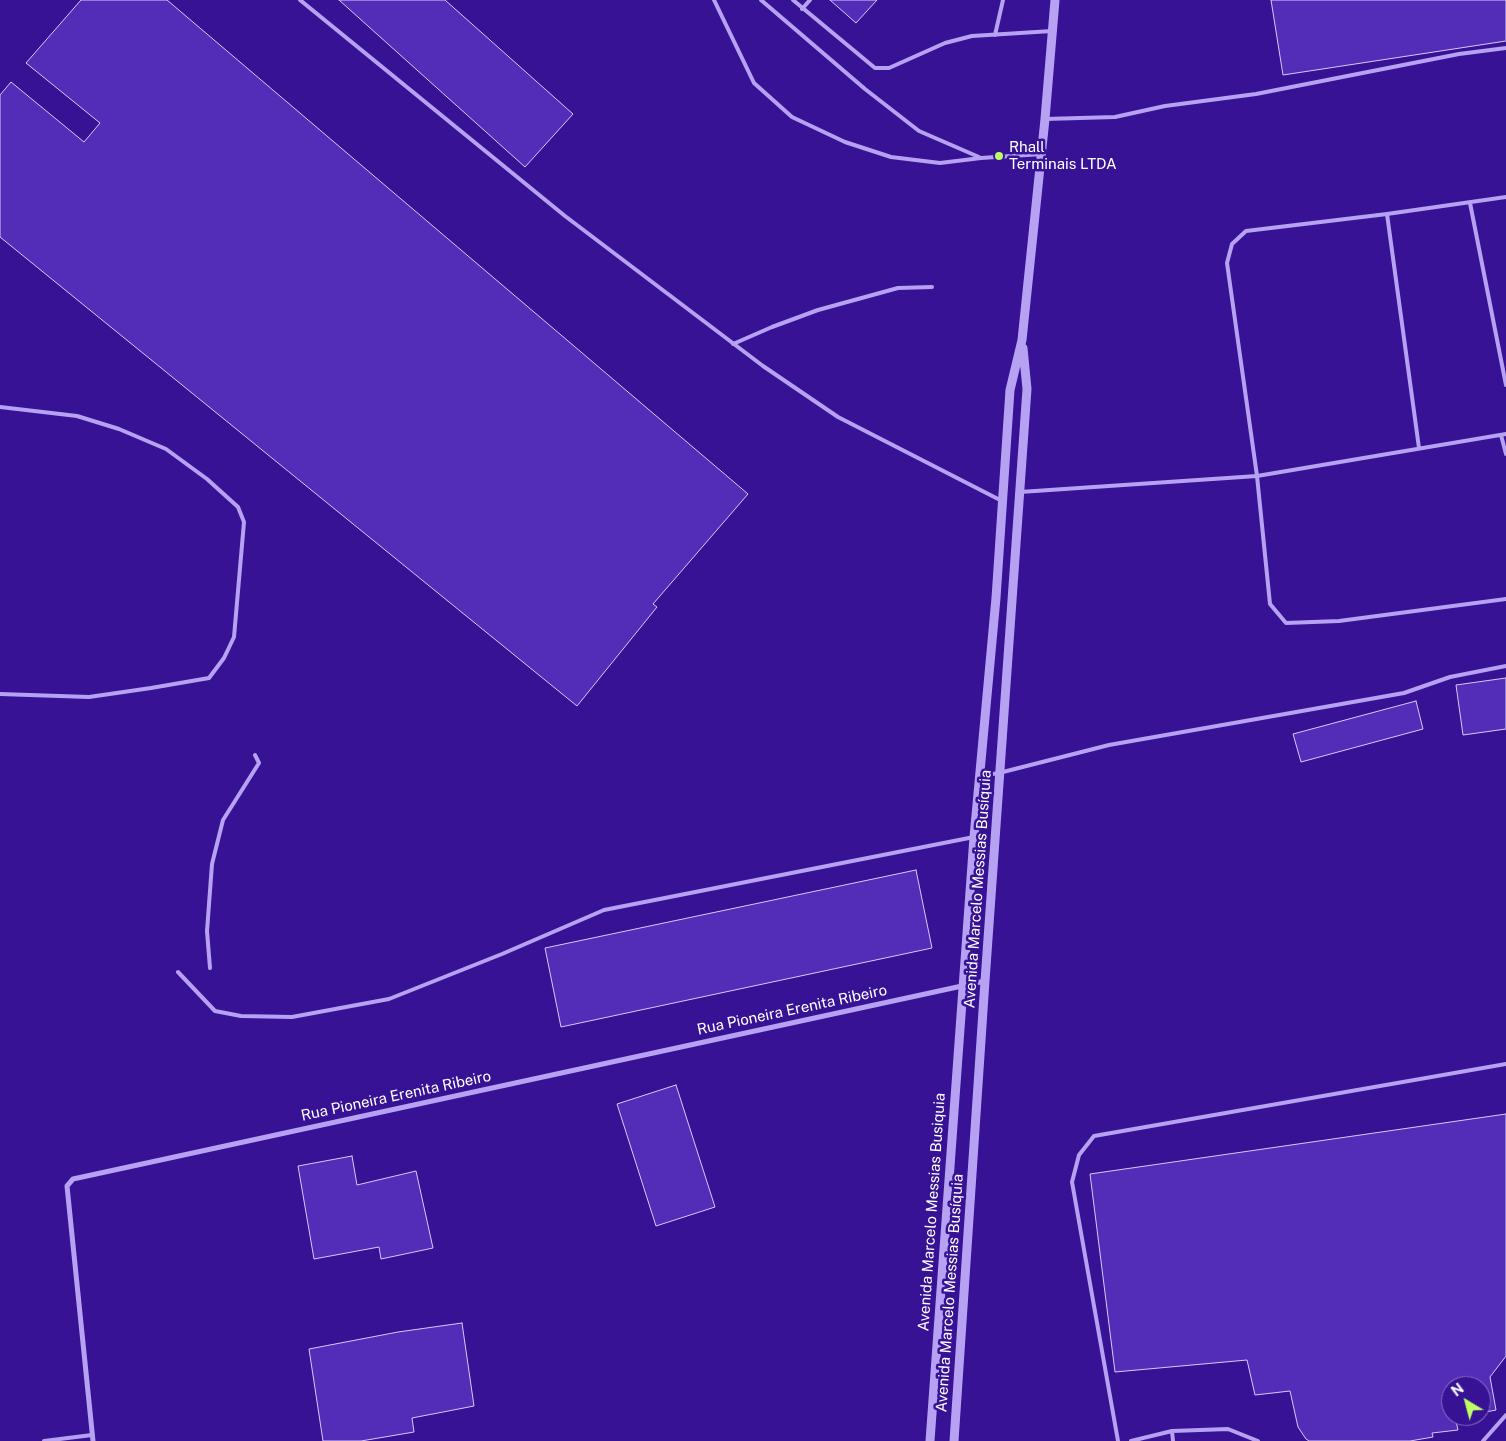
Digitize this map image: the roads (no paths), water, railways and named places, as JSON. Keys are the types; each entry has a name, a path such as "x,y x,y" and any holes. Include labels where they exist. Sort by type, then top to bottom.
{"street":[{"name":"Avenida Marcelo Messias Busíquia","path":"963,986 974,837 996,598 1010,390 1022,340 1042,154 1055,0"},
{"name":"Avenida Marcelo Messias Busíquia","path":"954,1441 1027,389 1022,340"},
{"path":"996,598 1013,598"},
{"name":"Rua Pioneira Erenita Ribeiro","path":"93,1438 67,1186 74,1179 985,981"},
{"name":"Avenida Marcelo Messias Busiquia","path":"930,1441 963,986"}],"lane":[{"path":"300,0 565,216 732,344 838,417 1003,502"},
{"path":"714,0 754,83 792,117 845,142 891,157 940,163 1042,154"},
{"path":"762,0 865,89 919,131 981,158"},
{"path":"793,0 875,68 889,68 954,41 972,36 1052,31"},
{"path":"802,9 810,0"},
{"path":"995,35 1003,0"},
{"path":"1045,119 1114,117 1164,106 1256,94 1459,54 1506,48"},
{"path":"1506,198 1246,231 1232,244 1227,262 1257,476 1270,604 1286,623 1339,621 1506,599"},
{"path":"1470,203 1506,385"},
{"path":"1387,214 1419,448"},
{"path":"732,344 818,310 898,288 932,287"},
{"path":"0,406 78,416 119,429 166,449 207,479 238,507 244,522 234,637 224,658 208,678 89,697 0,694"},
{"path":"1020,492 1257,476 1504,435 1506,454"},
{"path":"980,776 1000,773 1109,745 1404,693 1450,677 1506,666"},
{"path":"210,968 207,931 212,864 223,820 259,763 255,755"},
{"path":"178,972 215,1011 241,1016 292,1017 389,999 502,954 604,910 974,837"},
{"path":"1118,1441 1072,1182 1079,1155 1094,1136 1506,1064"},
{"path":"1483,1441 1506,1415"},
{"path":"1131,1441 1172,1431 1228,1429 1258,1441"},
{"path":"1172,1431 1173,1441"},
{"path":"44,1441 93,1438"}],"place":[{"name":"Rhall Terminais LTDA","path":"999,156"}]}
